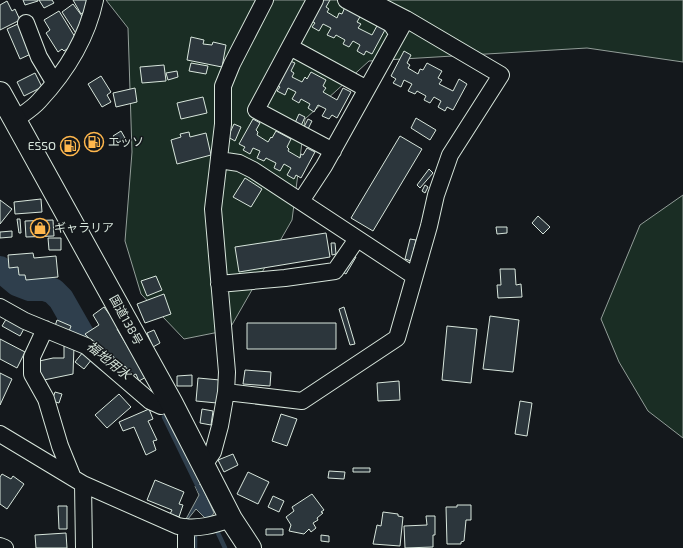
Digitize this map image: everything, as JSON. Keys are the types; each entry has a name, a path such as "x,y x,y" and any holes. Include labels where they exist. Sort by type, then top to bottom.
{"highway":[{"name":"国道138号","path":"0,93 171,402 231,519 250,548"}],"street":[{"path":"15,120 38,102 62,72 76,50 92,14 95,0"},
{"path":"204,465 213,452 220,426 226,392 227,372 213,210 223,124 223,86 232,64 265,0"},
{"path":"315,0 256,110 332,151"},
{"path":"346,0 391,24 397,33"},
{"path":"226,392 302,400 397,338 429,226 436,195 450,155 501,75 406,19 369,0"},
{"path":"301,201 324,166 406,19"},
{"path":"26,23 39,57 54,82"},
{"path":"290,47 367,89"},
{"path":"219,160 239,163 253,170 414,276"},
{"path":"219,284 285,278 334,271 357,238"},
{"path":"0,308 25,321 86,346 150,401 161,406 171,402"},
{"path":"45,329 32,357 32,374 46,399 60,446 78,481 84,548"},
{"path":"0,434 78,481 178,526 186,528 209,526 231,519"},
{"path":"186,528 186,548"},
{"path":"0,546 5,548"}],"green space":[{"path":"106,0 683,0 683,62 587,48 369,61 305,119 292,220 229,330 184,339 141,294 125,241 132,152 128,28"},
{"path":"683,195 683,438 648,411 619,362 601,319 640,225"}],"water":[{"path":"201,484 214,513 211,517 206,519 196,509 188,519 186,519 199,495 195,486"}],"building":[{"path":"23,0 38,0 38,1 25,5"},
{"path":"39,0 52,0 54,3 44,8"},
{"path":"73,0 91,0 89,9 81,14"},
{"path":"320,0 330,0 326,7 329,9 327,12 337,18 339,13 342,14 345,7 361,15 357,22 361,24 358,28 372,35 378,24 386,28 372,54 366,51 364,55 357,51 360,45 353,41 349,47 343,44 345,40 336,35 334,38 327,35 331,28 323,24 319,31 312,27 315,23 310,20"},
{"path":"7,1 12,11 15,9 20,20 0,30 0,5"},
{"path":"73,4 85,20 79,38 62,12"},
{"path":"59,11 75,37 73,38 76,43 64,51 62,49 58,52 46,33 50,30 44,20"},
{"path":"20,23 33,53 20,59 7,29"},
{"path":"191,37 204,40 203,44 212,45 213,42 226,45 222,67 187,60"},
{"path":"404,51 411,55 407,63 410,65 408,68 418,74 420,69 423,70 427,63 442,71 438,78 442,80 439,84 453,91 459,79 467,84 453,110 447,107 445,111 438,107 441,101 434,97 430,103 424,100 426,96 417,91 415,94 408,91 412,84 404,80 401,87 393,83 396,79 391,76"},
{"path":"288,60 295,63 291,71 294,73 292,77 302,82 305,77 307,79 311,72 326,80 323,86 326,88 323,92 337,100 343,88 351,92 337,118 332,115 329,119 322,116 326,109 318,105 314,112 308,108 310,104 301,99 299,103 292,99 296,92 288,88 285,95 277,91 280,87 275,84"},
{"path":"191,63 208,66 206,74 189,71"},
{"path":"164,65 166,81 142,83 140,67"},
{"path":"177,71 178,77 168,80 166,73"},
{"path":"35,73 42,87 24,96 17,82"},
{"path":"101,76 111,92 107,95 111,102 102,107 88,84"},
{"path":"135,88 137,102 116,107 113,93"},
{"path":"203,97 207,113 181,119 177,103"},
{"path":"299,114 305,117 300,128 294,125"},
{"path":"416,118 436,130 430,140 411,128"},
{"path":"253,119 260,123 256,130 258,132 257,135 268,142 276,131 291,139 287,147 289,149 288,151 300,158 301,154 303,155 307,148 315,152 301,178 296,175 294,179 287,175 291,168 284,164 280,171 274,168 276,163 266,158 264,161 257,158 260,151 253,148 250,154 243,150 245,147 239,144"},
{"path":"308,119 312,121 307,131 303,129"},
{"path":"234,124 241,127 235,141 228,137"},
{"path":"121,131 125,138 118,143 113,136"},
{"path":"189,132 190,137 206,133 211,155 177,164 171,140 181,137 180,134"},
{"path":"400,136 422,149 373,231 351,218"},
{"path":"429,169 433,173 420,188 417,185"},
{"path":"245,178 262,189 251,207 233,197"},
{"path":"425,185 428,187 425,193 422,191"},
{"path":"41,199 42,212 15,214 14,202"},
{"path":"0,200 12,209 0,224"},
{"path":"538,216 550,227 543,234 532,223"},
{"path":"17,219 20,219 21,233 19,233"},
{"path":"53,220 54,236 26,237 25,221"},
{"path":"496,227 507,227 507,233 497,234"},
{"path":"12,231 12,237 0,238 0,232"},
{"path":"326,233 330,257 239,272 235,247"},
{"path":"48,238 61,238 61,250 49,250"},
{"path":"410,239 416,240 411,261 405,259"},
{"path":"331,243 335,243 336,254 332,255"},
{"path":"33,253 34,258 56,256 58,277 26,280 25,275 19,275 18,267 9,268 8,255"},
{"path":"351,254 356,257 346,274 341,271"},
{"path":"500,269 515,269 516,285 521,284 522,297 498,298 497,285 501,285"},
{"path":"156,276 162,290 147,296 141,281"},
{"path":"164,294 171,314 145,323 137,304"},
{"path":"104,307 119,327 117,329 146,377 139,381 136,374 132,376 125,366 122,368 112,355 109,357 85,334 99,325 93,315"},
{"path":"344,307 355,344 350,345 339,309"},
{"path":"8,316 26,325 20,336 2,326"},
{"path":"490,316 519,320 513,372 483,369"},
{"path":"57,320 71,326 68,334 54,329"},
{"path":"247,323 336,323 336,349 247,349"},
{"path":"447,326 477,329 471,383 442,380"},
{"path":"154,330 160,343 153,347 147,333"},
{"path":"0,339 25,352 17,368 0,359"},
{"path":"64,346 74,346 73,374 39,381 35,362 53,358 64,358"},
{"path":"83,352 92,359 84,369 75,362"},
{"path":"245,370 271,372 270,386 243,384"},
{"path":"0,373 12,379 0,405"},
{"path":"192,375 192,386 177,386 177,376"},
{"path":"198,378 220,380 217,403 196,401"},
{"path":"399,381 400,400 378,401 377,383"},
{"path":"55,392 62,394 59,403 52,401"},
{"path":"119,394 131,407 107,428 95,415"},
{"path":"520,401 532,403 527,436 515,434"},
{"path":"149,409 153,419 148,421 157,440 153,441 156,450 146,455 134,427 123,431 119,422"},
{"path":"202,409 213,411 211,425 200,423"},
{"path":"281,414 297,419 287,446 272,441"},
{"path":"233,454 238,465 224,472 218,460"},
{"path":"353,468 370,468 370,472 353,472"},
{"path":"329,471 345,472 344,479 328,478"},
{"path":"248,472 269,482 258,504 237,494"},
{"path":"2,474 11,479 13,476 24,484 7,509 0,504 0,477"},
{"path":"155,480 184,492 179,504 183,505 179,517 170,514 172,510 147,500"},
{"path":"312,494 324,510 321,512 323,513 317,518 318,520 313,523 316,528 311,532 309,529 304,534 289,531 291,525 286,517 294,511 292,507"},
{"path":"273,496 284,501 279,512 268,507"},
{"path":"457,505 471,505 471,520 466,520 464,541 461,542 461,544 447,544 446,507 457,507"},
{"path":"58,506 67,506 67,529 59,529"},
{"path":"383,512 398,514 398,516 403,517 400,546 373,544 377,525 381,526"},
{"path":"426,516 435,516 435,535 433,535 433,547 405,548 404,526 427,525"},
{"path":"266,529 283,529 283,535 266,535"},
{"path":"66,533 67,548 36,548 35,535"},
{"path":"321,535 329,536 329,542 321,541"}],"waterway":[{"name":"福地用水","path":"0,269 17,283 30,288 44,288 53,291 61,299 85,341 108,360"},
{"path":"164,417 200,491"},
{"path":"218,533 225,548"},
{"path":"195,537 195,548"}],"place":[{"name":"エッソ","path":"94,142"},
{"name":"ESSO","path":"70,146"},
{"name":"ギャラリア","path":"40,228"}]}
